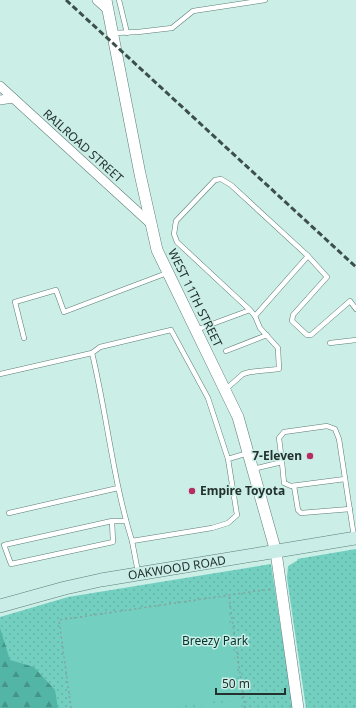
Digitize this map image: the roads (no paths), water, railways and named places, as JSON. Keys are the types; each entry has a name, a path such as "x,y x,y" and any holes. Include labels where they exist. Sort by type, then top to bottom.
{"main road":[{"name":"OAKWOOD ROAD","path":"0,606 65,588 138,574 355,538"}],"street":[{"path":"97,0 107,5"},
{"name":"WEST 11TH STREET","path":"107,5 150,223 157,250 238,417 276,552 298,708"},
{"name":"RAILROAD STREET","path":"0,86 150,223"},
{"path":"0,100 12,98"}],"lane":[{"path":"119,0 127,33"},
{"path":"113,33 172,28 193,11 265,0"},
{"path":"225,389 244,374 279,369 278,348 260,328 255,316 250,310 178,242 174,234 176,221 215,180 221,179 231,185 308,256 327,277 293,315 292,321 306,335 311,336 350,301 356,309"},
{"path":"255,316 308,256"},
{"path":"24,338 15,302 56,290 64,312 167,273"},
{"path":"196,330 250,310"},
{"path":"0,374 92,353 100,347 171,330 208,398 228,459 237,515 228,523 212,528 132,541"},
{"path":"226,351 267,335"},
{"path":"330,342 356,340"},
{"path":"92,353 104,403 118,488 132,541 138,574"},
{"path":"345,479 294,486 284,483 279,438 284,432 327,426 335,429 339,439 355,538"},
{"path":"228,459 248,453"},
{"path":"253,469 282,462"},
{"path":"294,486 298,510 301,513 350,509"},
{"path":"9,513 118,488"},
{"path":"112,521 113,542 11,564 4,545 112,521 126,522"}],"railway":[{"path":"66,0 356,267"}],"place":[{"name":"7-Eleven","path":"310,456"},
{"name":"Empire Toyota","path":"192,491"}],"park label":[{"name":"Breezy Park","path":"215,641"}]}
